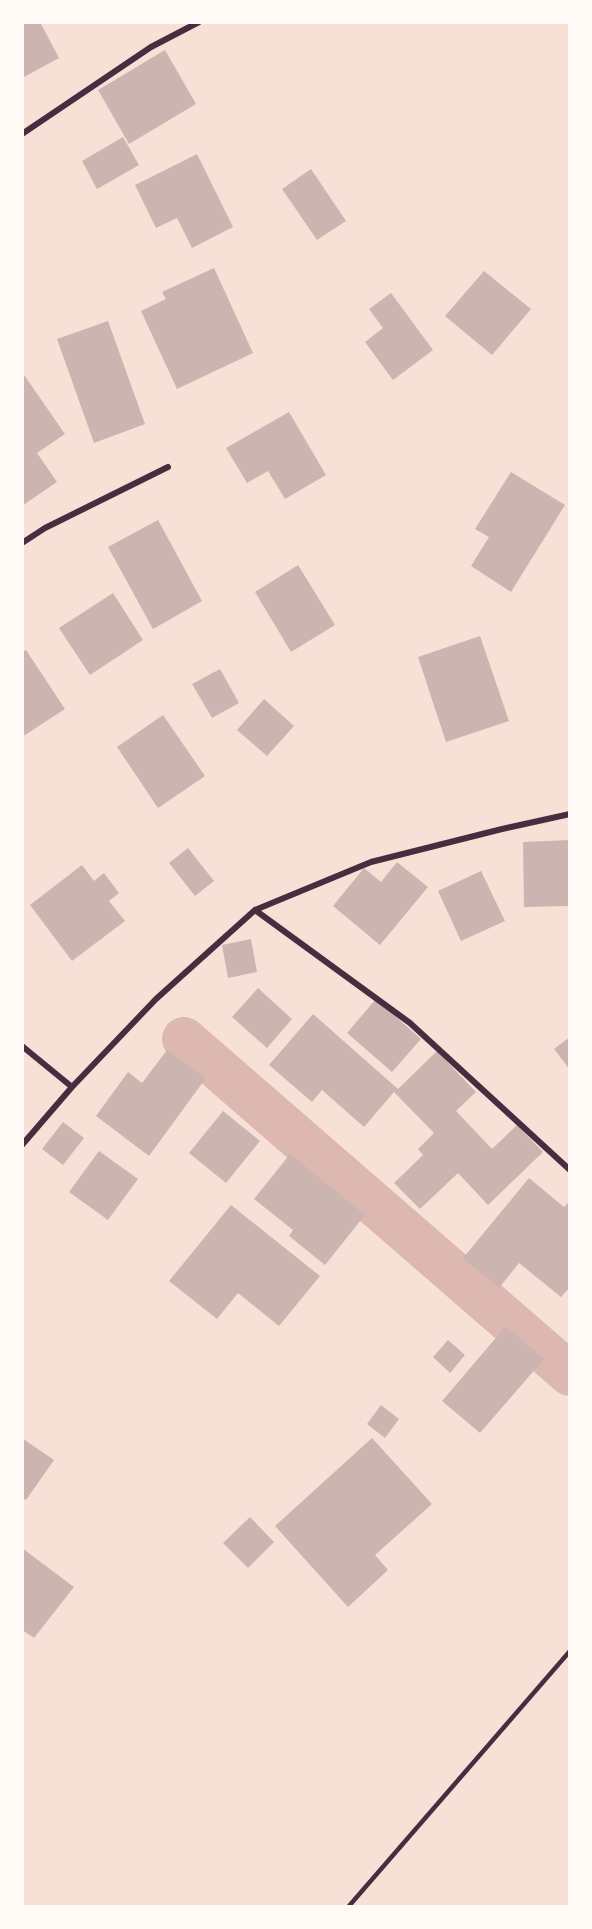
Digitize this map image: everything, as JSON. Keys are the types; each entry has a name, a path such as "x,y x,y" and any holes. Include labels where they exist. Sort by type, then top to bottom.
{"street":[{"path":"22,134 151,47 199,22"},
{"path":"22,543 45,528 168,467"},
{"path":"22,1144 72,1087 156,999 255,910 370,862 570,814"},
{"path":"255,910 410,1023 570,1170"},
{"path":"22,1046 72,1087"}],"lane":[{"path":"350,1906 570,1651"}],"building":[{"path":"22,22 40,22 59,58 22,78"},
{"path":"165,50 196,104 129,144 98,90"},
{"path":"123,137 139,165 97,189 82,161"},
{"path":"197,154 233,227 192,248 177,218 156,228 135,185"},
{"path":"311,169 346,221 317,240 282,189"},
{"path":"214,268 253,353 177,389 141,311 166,299 162,292"},
{"path":"484,271 531,309 492,355 445,316"},
{"path":"391,293 433,350 393,380 365,342 383,328 369,309"},
{"path":"108,321 145,424 94,443 57,339"},
{"path":"22,372 65,434 37,453 57,482 22,506"},
{"path":"289,412 326,475 285,499 268,471 247,483 226,448"},
{"path":"511,472 565,505 511,592 471,566 489,537 475,529"},
{"path":"158,520 202,601 153,629 108,547"},
{"path":"298,565 335,625 291,652 255,592"},
{"path":"113,593 143,640 90,675 59,628"},
{"path":"480,636 509,721 446,742 418,657"},
{"path":"26,650 65,709 22,737 22,652"},
{"path":"220,669 239,703 212,718 192,684"},
{"path":"264,699 294,726 267,756 237,730"},
{"path":"163,715 205,776 158,808 117,747"},
{"path":"570,840 570,906 524,907 523,842"},
{"path":"188,848 214,881 195,896 169,863"},
{"path":"397,862 428,887 380,945 333,906 364,868 381,882"},
{"path":"82,865 94,881 104,873 119,893 109,901 125,921 72,961 30,905"},
{"path":"481,871 505,921 461,941 438,891"},
{"path":"251,939 257,972 228,978 222,945"},
{"path":"258,988 292,1019 267,1048 232,1017"},
{"path":"376,999 421,1039 392,1072 347,1033"},
{"path":"313,1014 398,1089 437,1051 476,1092 456,1111 492,1149 517,1125 543,1152 488,1205 458,1173 420,1209 394,1183 423,1155 418,1149 434,1133 394,1092 364,1127 322,1090 312,1102 269,1065"},
{"path":"570,1037 570,1070 554,1049"},
{"path":"167,1050 206,1078 149,1156 96,1116 128,1072 142,1083"},
{"path":"223,1111 260,1141 226,1183 189,1153"},
{"path":"63,1122 84,1138 63,1165 42,1149"},
{"path":"99,1151 138,1179 108,1220 69,1192"},
{"path":"290,1154 365,1215 325,1265 289,1236 293,1230 254,1199"},
{"path":"529,1178 564,1207 570,1201 570,1287 561,1297 519,1263 499,1288 463,1258"},
{"path":"231,1205 320,1276 279,1326 238,1293 217,1319 169,1281"},
{"path":"506,1326 544,1359 480,1433 442,1401"},
{"path":"448,1340 465,1355 450,1373 433,1357"},
{"path":"381,1405 399,1419 385,1438 367,1424"},
{"path":"22,1438 54,1460 26,1500 22,1498"},
{"path":"372,1438 432,1504 375,1555 388,1570 348,1607 275,1526"},
{"path":"250,1517 274,1542 248,1568 223,1543"},
{"path":"22,1548 74,1587 34,1638 22,1630"}],"waterway":[{"path":"184,1039 570,1374"}]}
